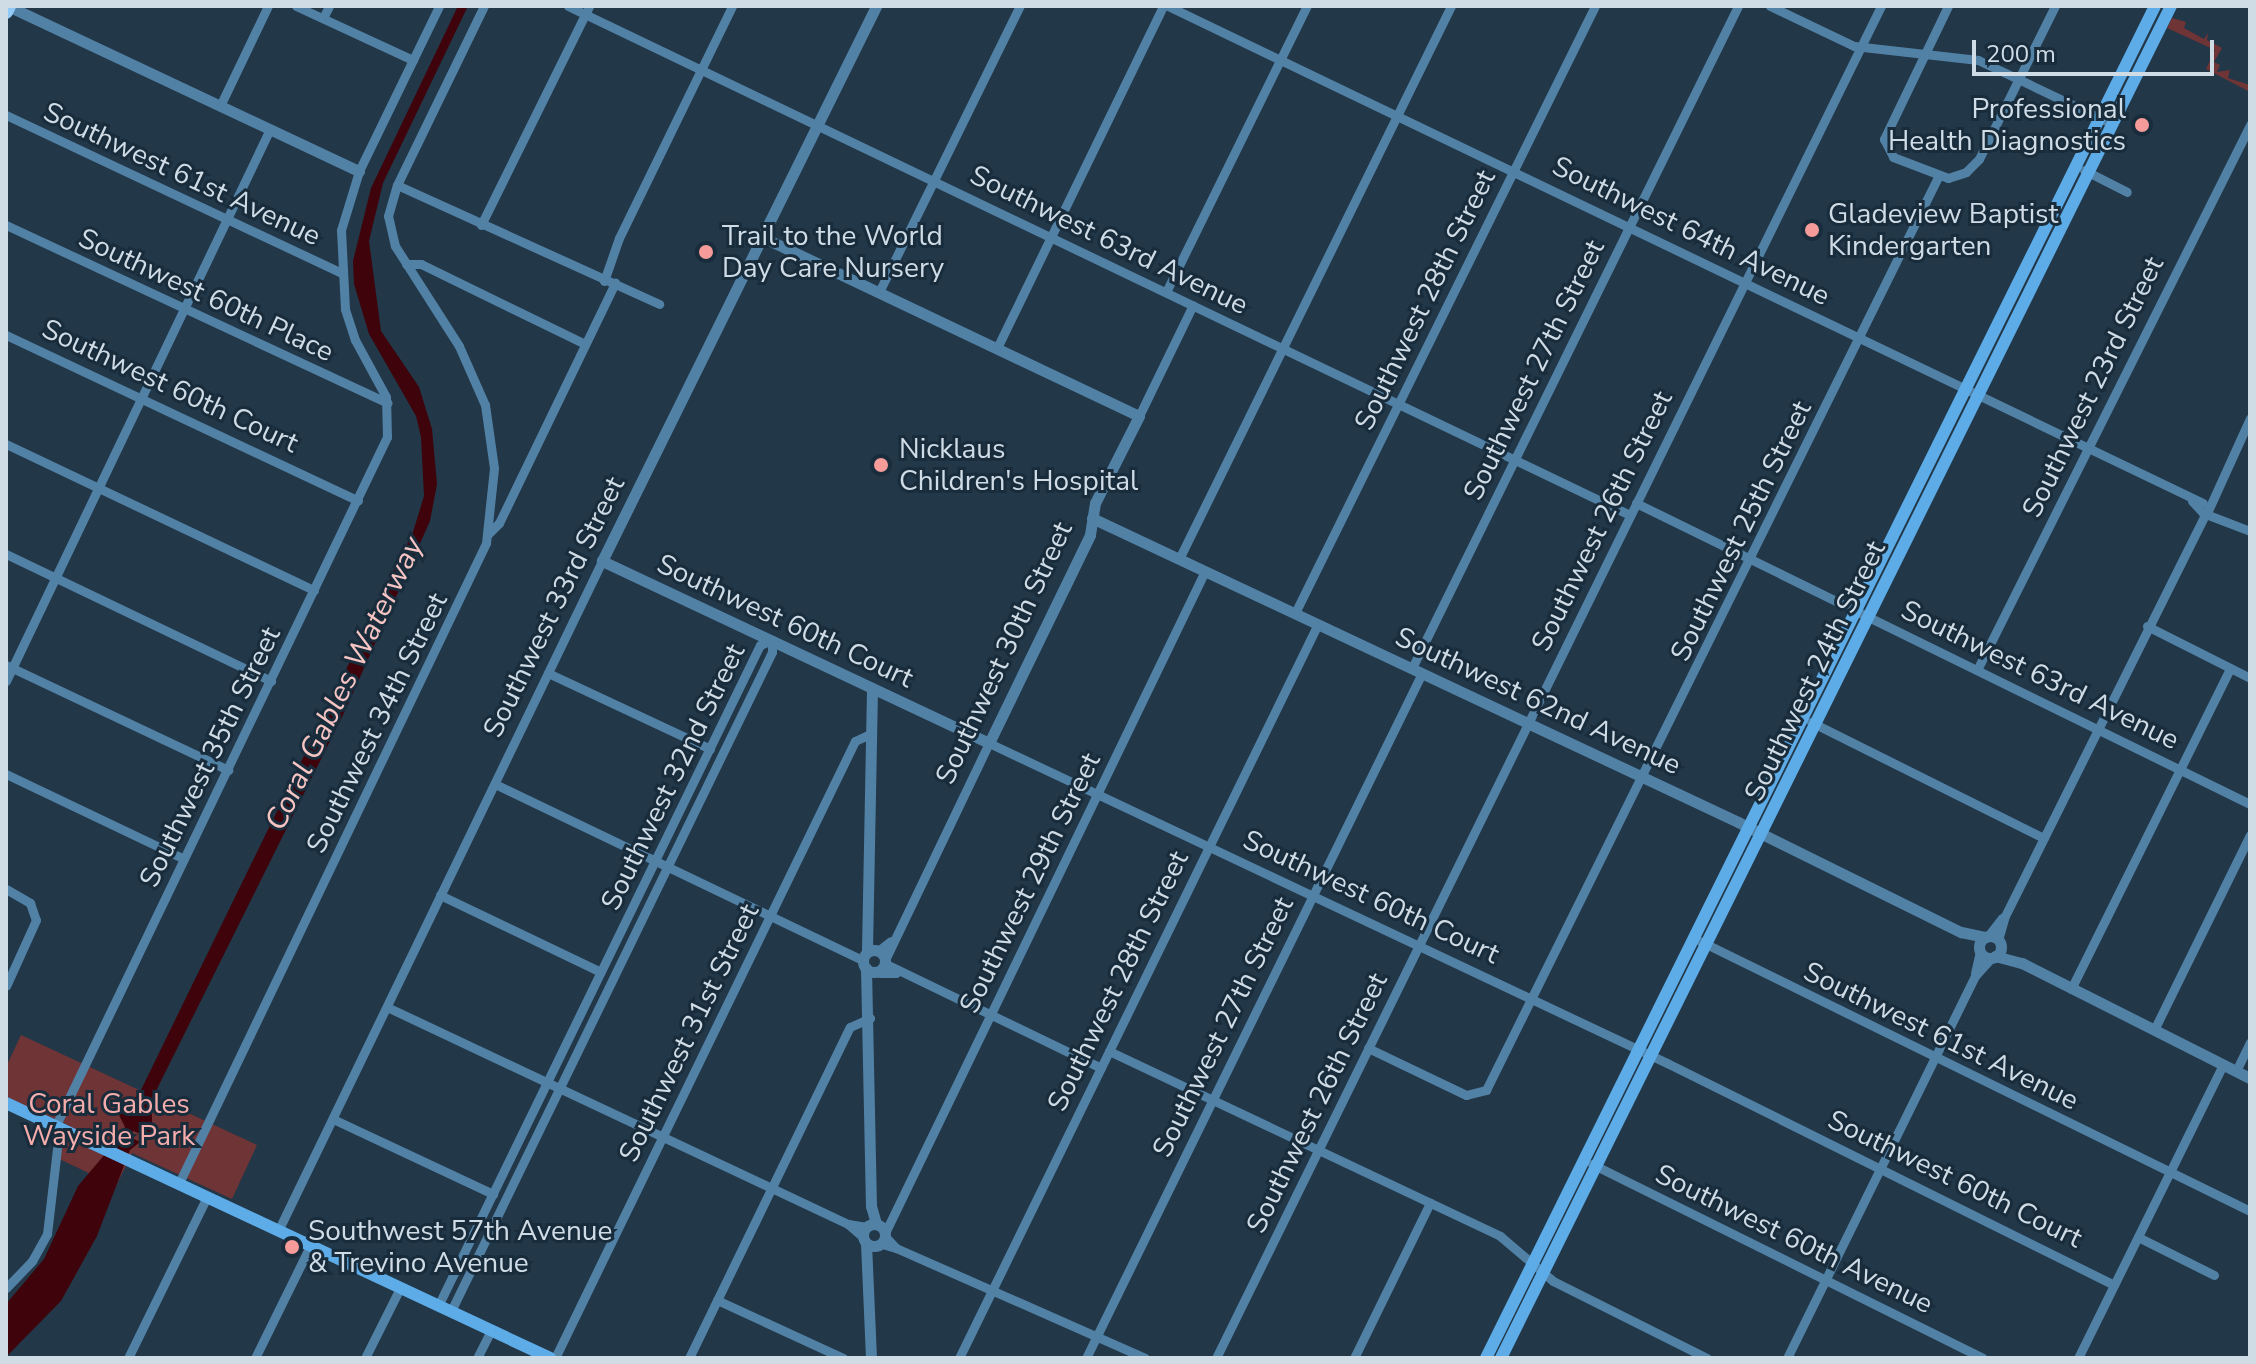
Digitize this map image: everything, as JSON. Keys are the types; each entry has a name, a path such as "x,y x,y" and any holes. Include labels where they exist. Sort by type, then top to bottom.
{"main road":[{"path":"6,12 9,6"},
{"name":"Southwest 24th Street","path":"1501,1358 1597,1166 1694,938 2155,6"},
{"name":"Southwest 24th Street","path":"1486,1358 1584,1160 1707,944 2171,6"},
{"path":"6,1103 552,1358"}],"street":[{"path":"9,6 359,171"},
{"path":"220,106 268,6"},
{"path":"296,6 413,60"},
{"path":"323,18 329,6"},
{"path":"387,403 351,331 340,272 342,223 359,171 439,6"},
{"path":"484,6 397,185 388,226 406,264 459,346 485,405 494,468 487,535"},
{"name":"Southwest 63rd Avenue","path":"568,6 587,10 701,69 1630,515"},
{"path":"604,281 614,248 732,6"},
{"name":"Southwest 33rd Street","path":"278,1231 602,561 876,6"},
{"path":"879,292 1020,6"},
{"path":"997,348 1166,6"},
{"name":"Southwest 64th Avenue","path":"1166,6 1966,387 2250,531"},
{"path":"1166,292 1307,6"},
{"path":"1179,559 1451,6"},
{"name":"Southwest 28th Street","path":"1295,613 1595,6"},
{"name":"Southwest 27th Street","path":"1086,1358 1312,896 1514,459 1738,6"},
{"path":"1770,6 1861,47 1968,57 2113,124"},
{"name":"Southwest 26th Street","path":"1216,1358 1881,6"},
{"path":"1948,6 1884,144 1893,157 1938,177 1955,177 1976,163 2055,6"},
{"path":"481,225 587,10"},
{"name":"Southwest 61st Avenue","path":"6,115 340,272"},
{"name":"Southwest 23rd Street","path":"1977,670 2250,125"},
{"path":"6,681 9,666 55,578 270,129"},
{"path":"2075,166 2127,192"},
{"name":"Southwest 25th Street","path":"1368,1048 1466,1095 1479,1096 1753,558 1938,177"},
{"path":"397,185 659,304"},
{"name":"Southwest 60th Place","path":"6,225 387,403"},
{"path":"762,237 1139,416"},
{"path":"406,264 421,264 585,344"},
{"name":"Southwest 34th Street","path":"179,1183 476,570 487,535 499,523 615,283"},
{"name":"Southwest 30th Street","path":"874,960 895,935 989,743 1090,535 1095,503 1193,305"},
{"name":"Southwest 60th Court","path":"6,335 358,501"},
{"name":"Southwest 35th Street","path":"55,1127 358,501 388,434 387,403"},
{"path":"1787,1358 2250,418"},
{"path":"6,444 314,590"},
{"name":"Southwest 63rd Avenue","path":"1636,503 1857,608 2250,804"},
{"name":"Southwest 62nd Avenue","path":"1092,518 1749,827 2250,1078"},
{"path":"6,554 271,681"},
{"name":"Southwest 60th Court","path":"602,561 1645,1053 2114,1285"},
{"name":"Southwest 29th Street","path":"875,1234 894,1214 1205,571"},
{"name":"Southwest 28th Street","path":"959,1358 1318,624"},
{"path":"2147,626 2250,678"},
{"name":"Southwest 32nd Street","path":"438,1306 760,645 772,640 772,652 451,1311"},
{"path":"9,666 228,770"},
{"path":"2071,989 2230,668"},
{"path":"548,673 710,749"},
{"path":"871,1358 871,1266 875,1234 871,1206 870,996 874,960 869,924 868,735 872,688"},
{"path":"1803,717 2044,838"},
{"name":"Southwest 31st Street","path":"552,1358 855,741 868,735"},
{"path":"6,774 184,859"},
{"path":"495,784 1101,1068"},
{"path":"2154,1030 2250,835"},
{"path":"6,889 30,903 36,920 6,986"},
{"path":"440,895 601,972"},
{"name":"Southwest 61st Avenue","path":"1694,938 2169,1174 2250,1211"},
{"path":"387,1007 875,1234 896,1248 1145,1358"},
{"path":"689,1358 850,1027 870,1018"},
{"path":"2236,1071 2250,1042"},
{"path":"1109,1051 1508,1241 1553,1281 1707,1358"},
{"path":"2078,1358 2223,1064"},
{"path":"333,1119 493,1194"},
{"path":"6,1288 32,1261 47,1234 57,1149"},
{"name":"Southwest 60th Avenue","path":"1584,1160 1983,1358"},
{"path":"128,1358 207,1197"},
{"path":"1354,1358 1430,1203"},
{"path":"2138,1237 2214,1275"},
{"path":"255,1358 310,1246"},
{"path":"365,1358 400,1288"},
{"path":"717,1300 843,1358"},
{"path":"477,1358 491,1330"}],"green space":[{"path":"2172,18 2186,22 2184,28 2204,39 2208,33 2207,40 2222,48 2214,62 2220,65 2217,72 2230,70 2228,78 2250,85 2250,92 2206,69 2215,50 2167,28"},
{"name":"Coral Gables Wayside Park","path":"21,1035 257,1145 232,1199 132,1153 116,1186 53,1156 68,1125 6,1097 6,1067"}],"water":[{"name":"Coral Gables Waterway","path":"458,6 468,6 383,183 369,241 381,331 419,387 432,429 437,484 430,521 343,715 152,1099 152,1130 146,1136 133,1131 130,1137 140,1142 130,1150 97,1236 61,1301 6,1357 6,1304 44,1259 78,1186 122,1134 125,1127 119,1115 140,1092 413,532 424,496 421,437 416,416 369,334 354,284 353,261 371,188"}],"place":[{"name":"Professional Health Diagnostics","path":"2142,125"},
{"name":"Gladeview Baptist Kindergarten","path":"1812,230"},
{"name":"Trail to the World Day Care Nursery","path":"706,252"},
{"name":"Nicklaus Children's Hospital","path":"881,465"},
{"name":"Southwest 57th Avenue & Trevino Avenue","path":"292,1247"}]}
